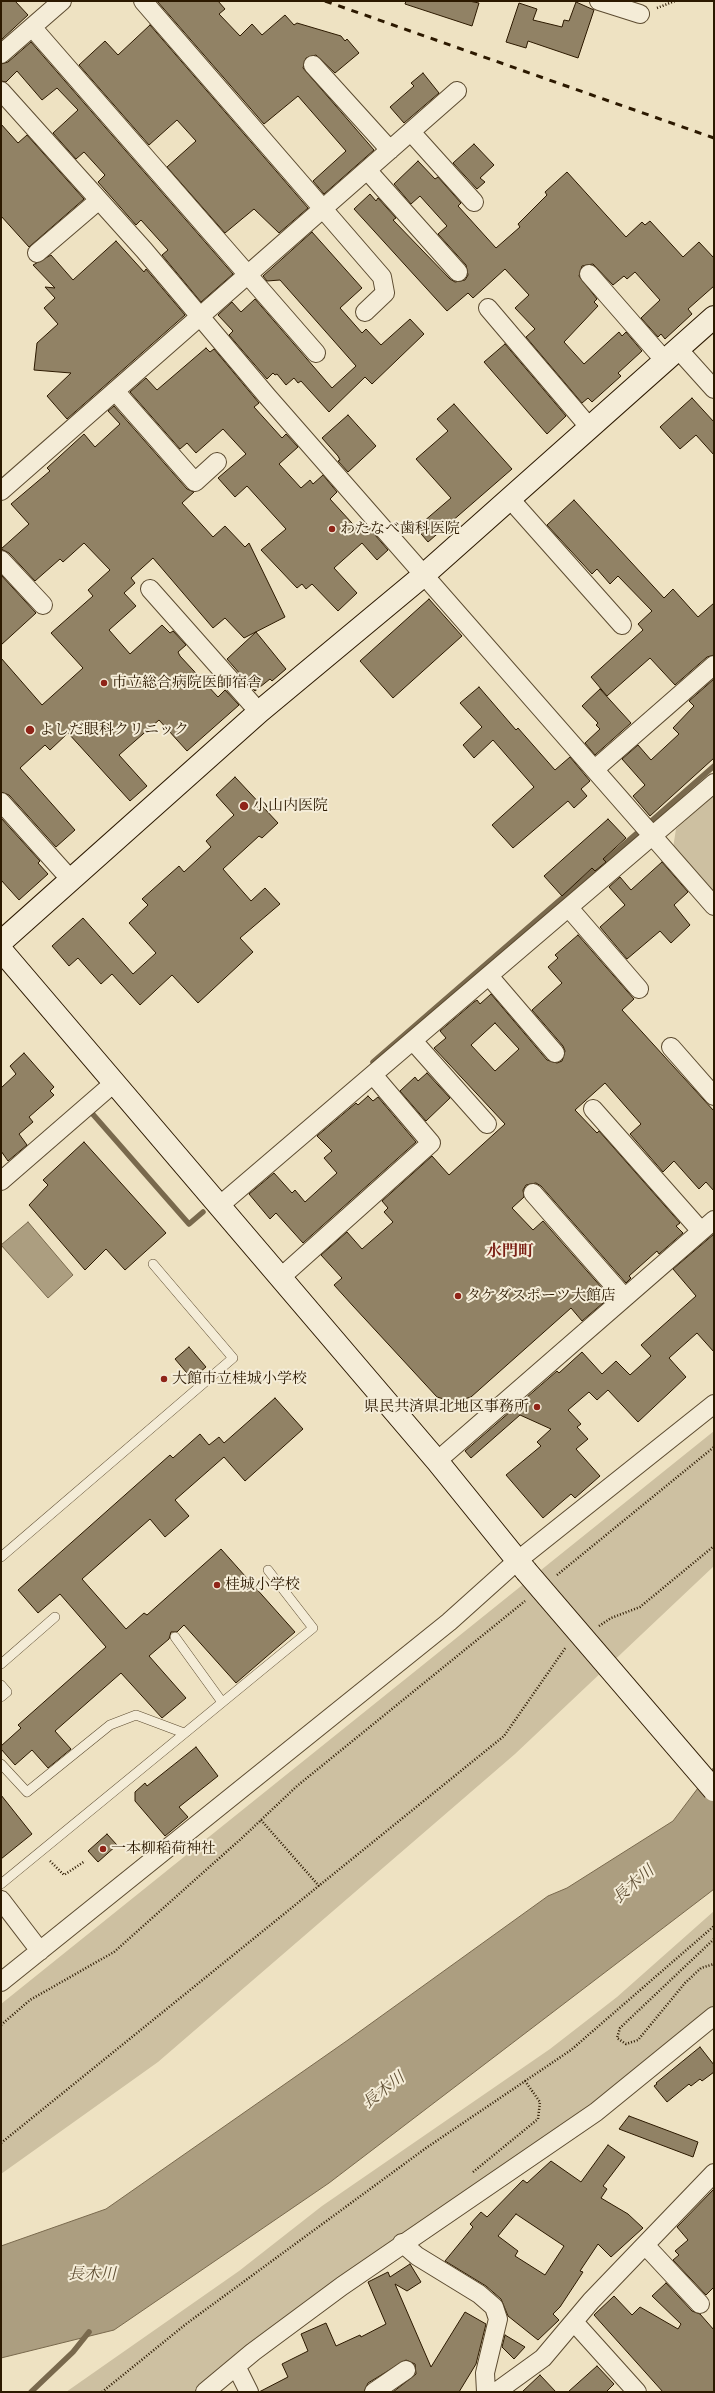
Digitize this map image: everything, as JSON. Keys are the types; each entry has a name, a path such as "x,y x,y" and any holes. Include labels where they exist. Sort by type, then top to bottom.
{"street":[{"path":"1,54 62,1"},
{"path":"142,1 322,210 382,277 385,293 365,312"},
{"path":"599,1 640,14"},
{"path":"32,27 316,353"},
{"path":"313,65 390,150"},
{"path":"1,491 116,392 458,90"},
{"path":"1,91 99,200 200,318 714,906"},
{"path":"411,132 474,202"},
{"path":"367,170 458,272"},
{"path":"37,253 99,200"},
{"path":"589,274 671,355 714,389"},
{"path":"488,308 590,428"},
{"path":"1,942 259,712 425,574 714,317"},
{"path":"116,392 195,482 217,462"},
{"path":"510,499 622,625"},
{"path":"1,560 42,606"},
{"path":"150,589 259,712"},
{"path":"595,769 714,665"},
{"path":"219,1206 414,1042 714,783"},
{"path":"1,802 71,880"},
{"path":"569,908 639,989"},
{"path":"1,950 437,1461 521,1566 714,1790"},
{"path":"489,976 555,1052"},
{"path":"414,1042 487,1124"},
{"path":"671,1047 714,1096"},
{"path":"280,1278 431,1143 374,1076"},
{"path":"1,1181 114,1082"},
{"path":"437,1461 624,1297 708,1226 593,1110"},
{"path":"534,1193 624,1297"},
{"path":"1,1982 449,1622 521,1566 714,1404"},
{"path":"1,1900 40,1952"},
{"path":"205,2392 236,2366 402,2243 596,2112 714,2016"},
{"path":"496,2392 543,2358 645,2245 714,2173"},
{"path":"402,2243 417,2256 479,2294 494,2307 498,2319 485,2373 486,2392"},
{"path":"645,2245 700,2304"},
{"path":"574,2322 637,2392"},
{"path":"236,2366 249,2392"},
{"path":"374,2392 406,2370"}],"lane":[{"path":"1,1557 233,1358 153,1264"},
{"path":"1,1884 313,1628 268,1570"},
{"path":"1,1664 55,1617"},
{"path":"175,1637 222,1702"},
{"path":"1,1685 7,1692 1,1697"},
{"path":"1,1764 27,1792 110,1725 136,1715 184,1733"}],"path":[{"path":"555,1577 714,1447"},
{"path":"593,1630 611,1618 640,1607 714,1546"},
{"path":"1,2025 30,2000 114,1952 297,1786 530,1597"},
{"path":"1,2143 504,1736 563,1650 569,1646"},
{"path":"261,1820 318,1886"},
{"path":"42,1850 64,1875 85,1861"},
{"path":"102,2392 186,2324 426,2148 572,2050 714,1926"},
{"path":"714,1939 620,2028 617,2038 626,2044 638,2040 685,1983 701,1968 714,1964"},
{"path":"467,2177 538,2119 540,2102 525,2081"}],"shaded area":[{"path":"714,795 714,894 673,848 676,829"},
{"path":"714,1431 714,1566 515,1754 158,2062 1,2174 1,2004"},
{"path":"714,1911 714,2009 607,2096 249,2347 195,2392 66,2392 239,2271 322,2206 550,2049 617,1997"}],"water":[{"path":"28,1222 73,1275 48,1298 1,1245"},
{"name":"長木川","path":"714,1767 714,1889 329,2183 114,2330 1,2358 1,2246 106,2209 348,2040 548,1896 567,1888 673,1821"}],"building":[{"path":"1,1 15,1 28,15 1,40"},
{"path":"157,1 218,1 225,9 219,14 240,36 252,24 262,35 285,15 294,25 297,23 341,36 345,41 347,39 359,53 335,73 316,55 306,58 303,68 374,150 324,194 313,181 346,151 298,96 264,124"},
{"path":"406,1 469,1 479,3 472,26 405,4"},
{"path":"576,2 594,10 578,58 528,41 526,48 506,42 519,3 537,9 533,20 562,27 564,20 569,21"},
{"path":"150,25 308,208 279,233 254,209 225,233 167,167 196,141 177,120 149,145 79,65 105,41 118,55"},
{"path":"31,42 233,274 201,302 162,255 168,250 141,220 136,225 98,182 105,175 84,152 76,159 53,133 78,110 57,88 42,100 17,71 6,82 1,81 1,64 8,62"},
{"path":"423,73 439,93 404,123 390,107 414,86 411,83"},
{"path":"1,124 18,143 27,135 84,199 29,247 1,216"},
{"path":"474,144 494,165 480,178 485,182 477,189 453,163"},
{"path":"418,161 435,179 438,177 461,203 458,206 496,248 520,227 518,224 547,195 545,192 567,172 626,237 642,222 645,225 650,221 683,257 699,242 714,258 714,286 688,309 692,314 665,339 661,334 658,337 641,318 660,300 635,272 627,279 624,276 613,285 593,264 582,266 579,276 597,299 594,302 598,306 564,342 584,364 619,332 622,336 626,332 642,351 618,373 621,376 592,402 588,398 582,403 526,337 535,329 515,308 529,295 505,269 473,298 468,293 447,311 354,209 370,194 376,201 378,198 396,218 393,220 450,279 455,282 465,280 468,275 466,265 438,234 447,226 420,196 411,204 394,184"},
{"path":"312,232 362,288 340,308 362,333 366,329 381,345 410,319 424,334 372,384 365,377 329,412 301,381 298,383 294,378 286,385 277,374 275,375 273,373 267,379 229,335 233,331 218,315 232,302 241,312 255,299 332,388 356,366 280,280 267,281 263,276"},
{"path":"116,241 144,272 146,269 185,315 67,419 47,396 71,373 34,370 37,343 58,324 44,308 55,298 45,287 55,288 33,265 51,255 73,280"},
{"path":"505,344 566,416 547,434 484,362"},
{"path":"206,348 210,352 214,349 259,403 254,407 282,438 286,434 298,447 279,464 301,488 310,480 313,484 323,475 337,492 330,499 362,534 369,528 388,550 377,560 362,543 334,568 357,593 338,611 312,584 306,589 302,584 297,588 261,550 286,529 247,486 235,497 218,478 246,454 223,429 196,453 187,443 180,449 130,392 146,378 157,390"},
{"path":"692,398 714,422 714,455 696,435 680,449 660,427"},
{"path":"454,404 512,469 428,542 416,528 451,498 416,459 448,431 437,419"},
{"path":"114,406 187,489 194,492 182,503 213,537 225,526 245,547 249,543 285,617 244,638 225,618 213,628 153,558 131,578 135,583 124,593 136,606 109,630 130,654 162,625 170,633 173,631 186,645 178,652 180,656 218,697 225,690 239,705 187,751 159,720 119,755 147,786 130,801 68,733 50,750 45,745 20,768 75,830 56,847 9,795 1,792 1,658 42,705 83,668 51,633 93,596 88,590 110,570 84,543 63,562 60,559 35,581 9,553 1,549 29,524 11,504 50,471 47,468 84,434 95,447 120,424 108,411"},
{"path":"348,415 376,446 348,472 338,461 340,460 338,456 322,438"},
{"path":"574,500 664,598 673,589 698,617 714,603 714,655 707,657 675,685 650,658 607,696 591,677 643,630 638,624 652,611 618,576 610,584 597,569 592,574 547,525"},
{"path":"1,575 36,613 1,645"},
{"path":"429,599 462,636 393,698 360,661"},
{"path":"256,632 286,669 272,681 270,679 255,691 227,659"},
{"path":"714,679 714,758 650,816 633,796 645,785 622,759 638,745 651,760 679,734 673,728 694,706 689,701"},
{"path":"479,687 516,730 518,728 555,770 570,757 590,781 581,789 587,796 574,808 568,801 513,848 492,825 534,787 493,740 474,758 463,745 482,727 460,703"},
{"path":"600,689 631,723 595,755 585,743 600,729 596,725 598,723 582,706"},
{"path":"235,777 278,823 262,838 259,836 223,869 251,901 265,888 280,904 240,938 253,952 198,1003 172,975 140,1005 112,974 101,984 78,958 69,966 52,946 83,918 133,974 156,953 129,923 148,905 142,899 179,866 184,872 211,847 206,841 234,815 216,795"},
{"path":"1,818 40,861 38,863 48,874 19,900 1,880"},
{"path":"608,819 626,838 603,859 606,862 595,871 592,868 562,896 544,876"},
{"path":"662,862 688,892 674,905 690,925 671,943 660,931 627,959 600,927 625,905 609,887 620,877 631,890"},
{"path":"578,935 634,999 622,1010 714,1111 714,1191 706,1182 699,1189 674,1161 663,1172 630,1134 641,1124 605,1083 575,1110 597,1133 599,1131 680,1223 676,1226 683,1233 659,1254 657,1251 629,1276 631,1278 626,1283 541,1186 536,1183 526,1185 523,1190 524,1197 512,1208 533,1230 543,1221 610,1297 582,1321 571,1308 471,1397 454,1402 437,1397 334,1285 342,1278 321,1255 347,1232 362,1249 393,1222 384,1212 388,1208 382,1201 432,1156 449,1175 505,1124 434,1048 446,1038 440,1031 474,1002 477,1000 480,1004 491,994 547,1060 557,1063 562,1061 565,1051 563,1046 532,1010 562,983 548,967 558,958 555,955","holes":["495,1023 519,1049 495,1071 471,1045"]},
{"path":"24,1053 54,1087 50,1091 54,1095 29,1117 33,1122 19,1134 27,1145 8,1161 1,1151 1,1088 16,1074 10,1066"},
{"path":"427,1073 450,1098 426,1121 400,1091 415,1077 418,1081"},
{"path":"368,1096 373,1101 378,1097 416,1142 303,1243 276,1213 270,1219 249,1194 274,1173 292,1193 295,1190 305,1202 337,1173 324,1158 332,1151 317,1136 356,1103 358,1105"},
{"path":"84,1142 166,1233 125,1270 106,1249 85,1270 29,1205 48,1185 43,1180"},
{"path":"714,1234 714,1352 697,1333 669,1358 686,1377 638,1422 608,1390 597,1400 589,1392 568,1410 581,1424 577,1427 588,1439 576,1449 600,1476 575,1498 571,1494 543,1518 506,1475 541,1446 537,1442 551,1429 520,1415 471,1458 465,1451 557,1371 559,1373 582,1352 602,1374 616,1361 630,1375 651,1356 641,1345 696,1296 673,1269"},
{"path":"189,1347 206,1367 192,1379 175,1359"},
{"name":"桂城小学校","path":"275,1398 303,1429 245,1481 224,1457 175,1500 189,1516 165,1537 150,1519 82,1579 126,1629 144,1613 147,1615 221,1549 295,1632 236,1683 184,1625 177,1632 171,1632 169,1639 149,1656 186,1698 162,1718 121,1673 55,1731 71,1749 48,1768 32,1750 15,1765 1,1749 1,1746 21,1728 18,1725 106,1647 60,1594 38,1613 18,1590 170,1455 173,1458 200,1434 209,1445 219,1437 224,1443"},
{"path":"196,1747 218,1776 179,1807 188,1817 165,1836 135,1801 135,1792 145,1783 147,1786"},
{"path":"1,1795 32,1834 1,1859"},
{"name":"一本柳稻荷神社","path":"107,1834 117,1845 98,1862 88,1851"},
{"path":"700,2047 714,2065 714,2072 702,2081 700,2079 691,2086 689,2084 667,2102 654,2086"},
{"path":"629,2116 698,2142 693,2157 619,2129"},
{"path":"608,2145 625,2157 603,2186 607,2189 601,2198 628,2214 643,2228 611,2257 598,2244 580,2271 583,2272 560,2307 553,2314 559,2320 538,2340 508,2316 501,2299 486,2286 445,2261 473,2227 470,2224 481,2212 487,2217 523,2180 527,2183 551,2161 581,2182","holes":["516,2214 564,2246 545,2275 515,2256 518,2251 498,2236"]},
{"path":"714,2189 714,2287 706,2295 673,2260 679,2255 675,2251 688,2240 677,2227"},
{"path":"410,2264 421,2282 407,2291 395,2284 431,2367 465,2312 486,2324 476,2364 459,2392 393,2392 416,2374 415,2364 406,2360 368,2383 364,2392 259,2392 288,2377 282,2364 308,2351 301,2334 326,2323 336,2346 360,2335 361,2337 386,2324 368,2282 388,2272 390,2277"},
{"path":"666,2283 692,2311 700,2314 714,2330 714,2392 663,2392 594,2315 614,2296 632,2315 640,2307 678,2329 681,2324 652,2296"},
{"path":"505,2335 525,2347 514,2359 502,2347"},
{"path":"597,2366 614,2384 606,2392 568,2392"},
{"path":"540,2375 556,2392 522,2392"}],"waterway":[{"path":"649,823 714,766"},
{"path":"373,1062 636,834"},
{"path":"87,1113 90,1111 189,1224 203,1212"},
{"path":"31,2392 73,2352 89,2332"}],"railway":[{"path":"325,1 714,138"}],"place":[{"name":"わたなべ歯科医院","path":"332,529"},
{"name":"市立総合病院医師宿舎","path":"104,683"},
{"name":"よしだ眼科クリニック","path":"30,730"},
{"name":"小山内医院","path":"244,806"},
{"name":"タケダスポーツ大館店","path":"458,1296"},
{"name":"大館市立桂城小学校","path":"164,1379"},
{"name":"県民共済県北地区事務所","path":"537,1407"},
{"name":"桂城小学校","path":"217,1585"},
{"name":"一本柳稻荷神社","path":"103,1849"}],"district":[{"name":"水門町","path":"510,1252"}]}
